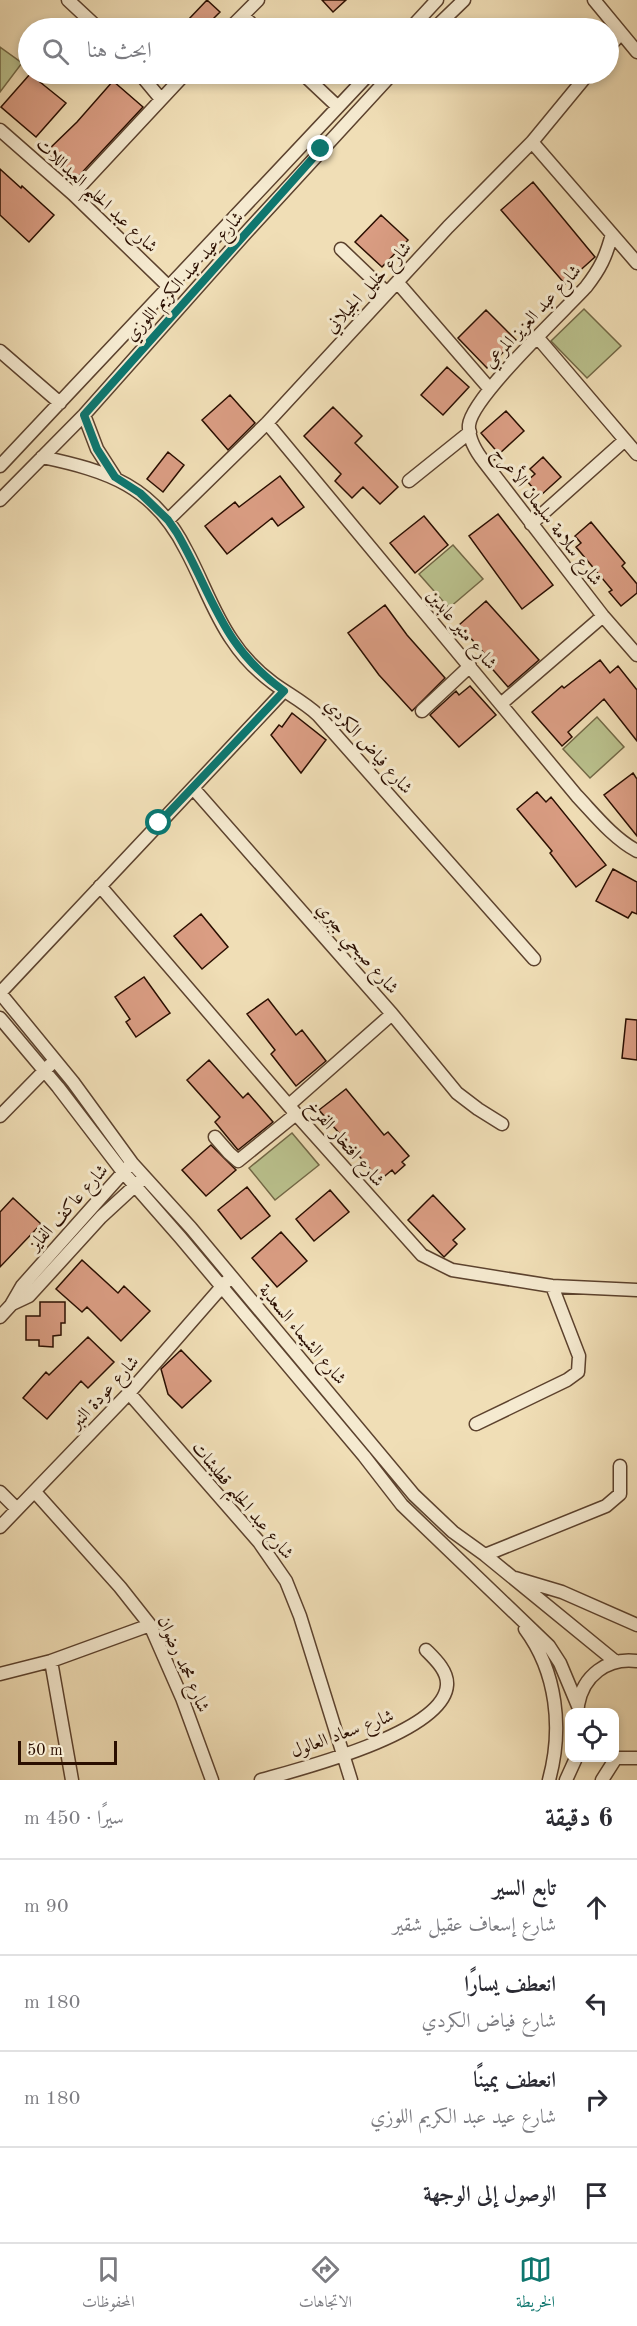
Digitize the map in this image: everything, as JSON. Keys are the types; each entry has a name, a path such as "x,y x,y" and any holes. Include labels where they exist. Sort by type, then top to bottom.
{"street":[{"path":"68,0 87,18"},
{"path":"243,16 258,0"},
{"path":"420,18 437,0"},
{"path":"445,18 464,0"},
{"path":"594,0 609,18"},
{"path":"619,31 637,52"},
{"path":"148,84 160,98"},
{"path":"73,194 175,84"},
{"path":"314,84 338,107"},
{"name":"شارع عيد عبد الكريم اللوزي","path":"0,466 360,84"},
{"name":"شارع عيد عبد الكريم اللوزي","path":"0,500 84,415 244,235 383,84"},
{"name":"شارع خليل الجيلاني","path":"168,520 267,423 448,228 532,142 580,84"},
{"name":"شارع عبد الحليم العبداللات","path":"0,130 73,194 170,288"},
{"path":"532,142 637,263"},
{"name":"شارع عبد العزيز المرعي","path":"489,388 586,287 605,258 612,234"},
{"path":"341,249 387,293"},
{"path":"398,283 489,388 472,417 470,432 409,482"},
{"path":"538,338 637,454"},
{"path":"0,351 60,403"},
{"name":"شارع فياض الكردي","path":"84,415 97,449 115,477"},
{"name":"شارع منير عابدين","path":"267,423 354,530 599,820 626,845 637,851"},
{"name":"شارع سلامة سليمان الأعرج","path":"470,432 477,453 603,616 637,655"},
{"path":"531,524 625,440"},
{"name":"شارع فياض الكردي","path":"42,457 81,465 115,477 140,493 168,520 187,550 232,640 259,672 318,715 534,959"},
{"path":"502,703 603,616"},
{"path":"422,711 470,666"},
{"path":"0,993 284,691"},
{"name":"شارع صبحي جبري","path":"193,788 392,1014 457,1093 502,1124"},
{"name":"شارع افتخار الفرخ","path":"99,886 422,1255 452,1270 552,1286 637,1290"},
{"name":"شارع الشيماء السعدية","path":"0,993 56,1060 132,1163 191,1228 414,1495 453,1532 485,1555 616,1662"},
{"path":"215,1137 238,1161 392,1014"},
{"name":"شارع الشيماء السعدية","path":"0,1018 45,1071 134,1186 180,1237 349,1438 402,1505 555,1653 578,1708"},
{"path":"0,1116 56,1060"},
{"name":"شارع عاكف الفايز","path":"0,1317 11,1305 22,1286 132,1163"},
{"name":"شارع عاكف الفايز","path":"11,1305 29,1296 101,1217 145,1177"},
{"name":"شارع عودة النبر","path":"0,1527 129,1393 231,1277"},
{"path":"476,1424 567,1380 578,1372 579,1356 552,1286"},
{"name":"شارع عبد الحليم قطيشات","path":"129,1393 260,1542 286,1581 300,1616 351,1780"},
{"path":"485,1555 606,1506 620,1494 620,1466"},
{"path":"0,1492 17,1509"},
{"name":"شارع محمد رضوان","path":"35,1492 120,1587 150,1625 182,1698 212,1780"},
{"path":"442,1545 453,1532"},
{"path":"510,1576 562,1592 637,1625"},
{"path":"500,1598 532,1639 550,1680 555,1708 556,1734 555,1756 549,1780"},
{"path":"0,1674 51,1661 150,1625"},
{"name":"شارع سعاد العالول","path":"261,1780 380,1742 413,1725 436,1706 447,1684 438,1662 426,1650"},
{"path":"51,1661 72,1780"},
{"path":"578,1708 582,1689 592,1675 616,1662 637,1661"},
{"path":"619,1758 637,1758"},
{"path":"566,1780 574,1762"},
{"path":"602,1780 613,1762"}],"green space":[{"path":"0,47 18,60 18,68 0,92"},
{"path":"584,309 621,346 587,378 551,341"},
{"path":"453,545 483,579 449,608 419,574"},
{"path":"597,717 624,747 590,778 563,749"},
{"path":"292,1133 319,1165 275,1200 249,1168"}],"building":[{"path":"207,0 220,12 214,18 190,18"},
{"path":"322,0 346,0 333,12"},
{"path":"21,84 42,84 66,103 36,137 1,107"},
{"path":"110,84 116,84 143,107 75,180 46,152 77,122"},
{"path":"0,169 54,215 29,242 0,215"},
{"path":"533,182 595,257 565,284 501,210"},
{"path":"381,215 408,240 382,267 355,242"},
{"path":"486,310 516,340 487,368 458,338"},
{"path":"447,367 469,387 443,415 421,395"},
{"path":"230,395 255,423 228,450 202,420"},
{"path":"333,407 362,436 355,443 398,487 380,504 363,487 352,498 335,481 341,474 304,436"},
{"path":"506,411 524,431 499,454 481,433"},
{"path":"168,452 184,465 163,492 147,479"},
{"path":"543,457 561,477 540,496 527,481 535,474 530,469"},
{"path":"280,476 304,507 278,526 272,518 227,554 205,526 235,502 239,507"},
{"path":"498,514 553,585 522,609 469,536"},
{"path":"424,516 448,545 415,573 390,543"},
{"path":"591,522 625,563 622,566 637,584 637,593 621,606 609,592 612,590 576,547 581,543 575,536"},
{"path":"486,601 539,660 508,687 488,664 491,661 459,625"},
{"path":"385,605 407,635 445,678 412,711 379,675 348,633"},
{"path":"600,660 610,673 618,666 637,690 637,741 604,699 568,732 572,737 562,746 532,712 562,686 564,688"},
{"path":"470,686 496,715 459,747 430,715 456,691 459,695"},
{"path":"292,713 326,740 301,773 271,735 279,725 282,727"},
{"path":"633,773 637,779 637,836 604,795"},
{"path":"537,792 546,802 551,797 606,865 576,887 550,853 552,851 517,809"},
{"path":"613,869 637,882 637,914 632,912 628,918 596,901"},
{"path":"201,914 228,947 202,969 174,936"},
{"path":"144,977 170,1013 136,1037 126,1022 130,1019 115,997"},
{"path":"268,999 296,1035 302,1030 326,1061 296,1086 271,1054 275,1050 247,1014"},
{"path":"626,1019 637,1020 637,1060 622,1058"},
{"path":"209,1060 243,1098 248,1093 273,1122 238,1150 215,1122 220,1117 187,1080"},
{"path":"346,1089 384,1135 388,1132 409,1156 402,1162 405,1165 395,1174 392,1170 380,1180 319,1110"},
{"path":"211,1145 236,1170 206,1196 182,1170"},
{"path":"247,1187 270,1216 241,1239 218,1210"},
{"path":"330,1190 349,1212 314,1241 296,1219"},
{"path":"433,1195 465,1229 453,1240 457,1244 444,1257 408,1220"},
{"path":"13,1198 41,1224 0,1267 0,1212"},
{"path":"281,1232 307,1261 277,1287 252,1258"},
{"path":"82,1260 118,1293 124,1286 150,1311 121,1341 87,1307 82,1312 56,1289"},
{"path":"40,1302 65,1302 65,1323 61,1323 61,1335 53,1336 53,1347 39,1346 39,1340 26,1340 26,1316 40,1316"},
{"path":"88,1337 114,1362 88,1388 81,1381 47,1419 23,1398 46,1372 49,1375"},
{"path":"181,1350 211,1381 182,1408 168,1394 161,1369"}],"route":[{"path":"159,823 284,691 259,672 232,640 177,533 168,520 140,493 115,477 97,449 84,415 321,149"}]}
